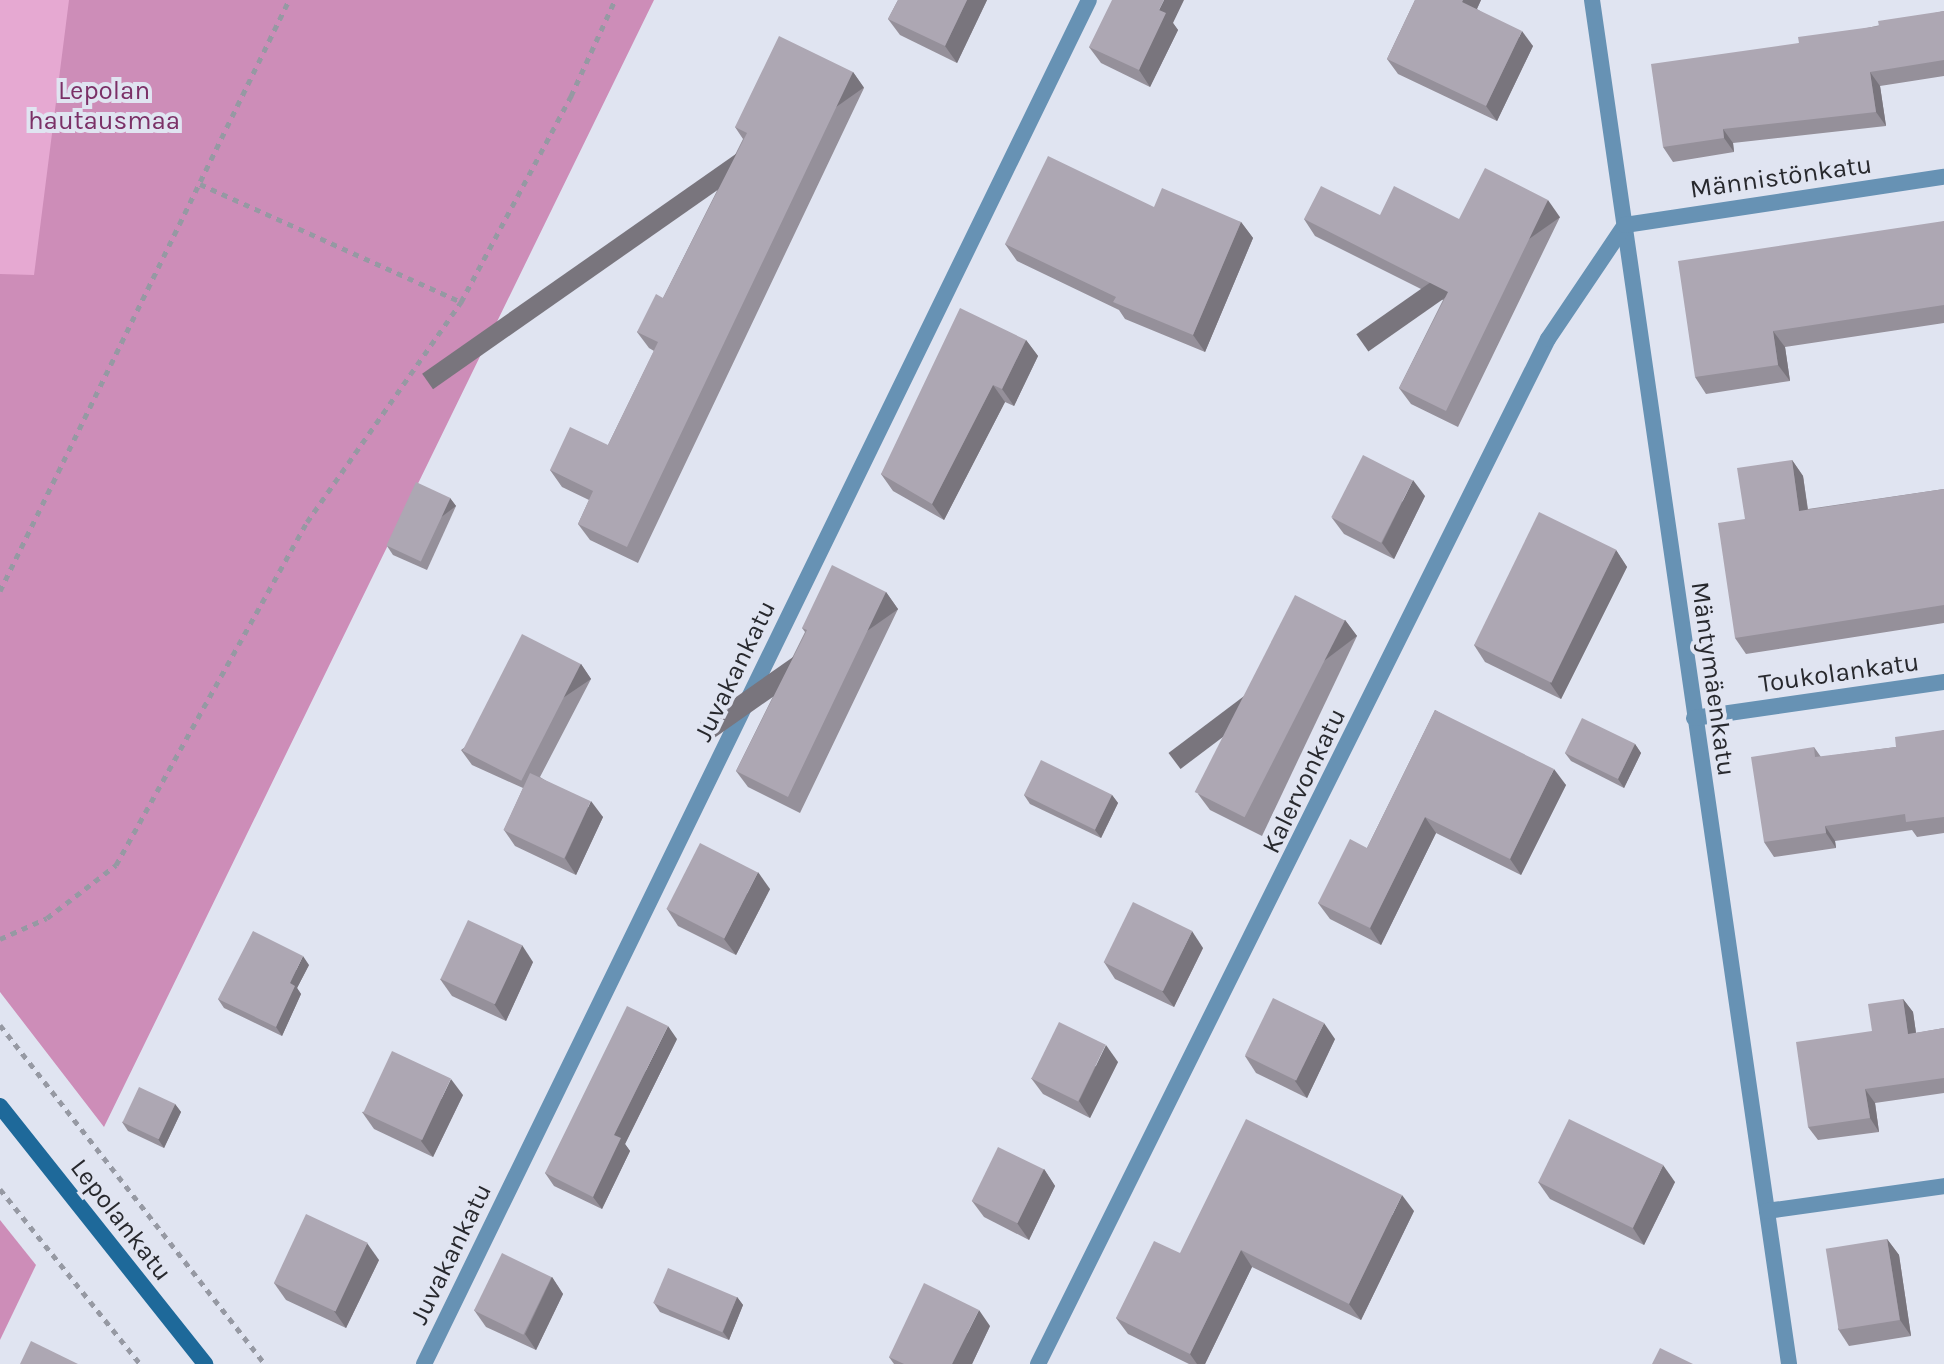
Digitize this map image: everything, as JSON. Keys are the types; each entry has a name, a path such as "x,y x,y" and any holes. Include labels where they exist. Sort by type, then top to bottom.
{"main road":[{"name":"Lepolankatu","path":"0,1106 205,1364"}],"street":[{"name":"Juvakankatu","path":"424,1364 1089,0"},
{"name":"Mäntymäenkatu","path":"1592,0 1789,1364"},
{"name":"Männistönkatu","path":"1625,225 1944,177"},
{"name":"Kalervonkatu","path":"1038,1364 1548,339 1625,225"},
{"name":"Toukolankatu","path":"1694,718 1944,682"},
{"path":"1767,1211 1944,1186"}],"path":[{"path":"0,591 289,0"},
{"path":"0,939 47,918 116,865 307,522 461,302 571,96 615,0"},
{"path":"200,184 461,302"},
{"path":"0,1025 265,1364"},
{"path":"0,1189 140,1364"}],"green space":[{"name":"Lepolan hautausmaa","path":"0,0 273,0 0,552"},
{"path":"69,0 654,0 104,1127 0,992 0,274 34,275"},
{"path":"0,1220 36,1265 0,1340"}],"building":[{"path":"898,0 967,0 945,46 888,19"},
{"path":"1112,0 1164,0 1159,10 1166,13 1139,70 1089,47"},
{"path":"1415,0 1463,0 1522,31 1486,106 1387,59"},
{"path":"1944,11 1944,60 1870,72 1876,112 1723,129 1724,138 1663,147 1651,64 1799,43 1798,37 1879,26 1878,21"},
{"path":"779,36 853,72 627,547 578,524 593,491 550,470 570,427 608,445 658,342 637,332 656,294 663,298 747,133 735,127"},
{"path":"1048,156 1154,207 1162,188 1241,222 1193,335 1113,302 1116,297 1005,244"},
{"path":"1485,168 1548,200 1446,411 1399,388 1448,292 1304,219 1321,186 1380,215 1394,186 1459,219"},
{"path":"1944,221 1944,305 1773,331 1778,365 1695,377 1678,261"},
{"path":"960,308 1026,340 1002,389 993,385 932,504 881,474"},
{"path":"1363,455 1413,480 1381,543 1331,517"},
{"path":"1792,460 1799,511 1944,489 1944,605 1735,638 1718,523 1745,519 1737,468"},
{"path":"416,482 450,498 421,562 386,545"},
{"path":"1539,512 1616,550 1551,683 1474,645"},
{"path":"832,565 886,592 788,797 736,771 807,630 802,628"},
{"path":"1295,595 1345,620 1245,817 1195,792"},
{"path":"522,634 581,664 521,781 463,751"},
{"path":"1435,710 1554,769 1510,859 1425,817 1370,928 1318,903 1350,839 1367,848"},
{"path":"1582,718 1635,744 1618,779 1565,753"},
{"path":"1944,730 1944,817 1906,822 1905,814 1825,826 1826,833 1764,842 1751,757 1814,747 1815,757 1896,747 1895,737"},
{"path":"1041,760 1112,795 1095,830 1024,795"},
{"path":"530,773 591,801 564,858 503,830"},
{"path":"700,843 758,873 724,938 666,909"},
{"path":"1133,902 1192,931 1163,991 1104,962"},
{"path":"468,920 522,945 495,1004 441,979"},
{"path":"253,931 303,956 290,983 295,986 276,1027 218,999"},
{"path":"1273,998 1324,1023 1296,1081 1245,1056"},
{"path":"1903,999 1908,1034 1944,1028 1944,1078 1865,1089 1870,1118 1808,1127 1796,1042 1872,1031 1868,1004"},
{"path":"627,1006 668,1026 614,1135 621,1138 593,1197 545,1173"},
{"path":"1059,1022 1106,1045 1078,1101 1031,1079"},
{"path":"392,1051 451,1078 422,1140 363,1113"},
{"path":"139,1087 175,1104 159,1139 123,1122"},
{"path":"1246,1119 1402,1195 1349,1304 1241,1250 1190,1354 1116,1318 1154,1241 1180,1253"},
{"path":"1569,1119 1663,1165 1633,1228 1538,1182"},
{"path":"998,1147 1044,1169 1018,1223 972,1201"},
{"path":"306,1214 368,1243 336,1312 274,1283"},
{"path":"1887,1239 1900,1320 1839,1330 1826,1249"},
{"path":"502,1253 551,1277 523,1335 474,1311"},
{"path":"668,1268 737,1297 722,1332 653,1303"},
{"path":"924,1283 979,1310 952,1364 904,1364 889,1357"},
{"path":"31,1341 78,1364 20,1364"},
{"path":"1660,1348 1693,1364 1652,1364"}]}
